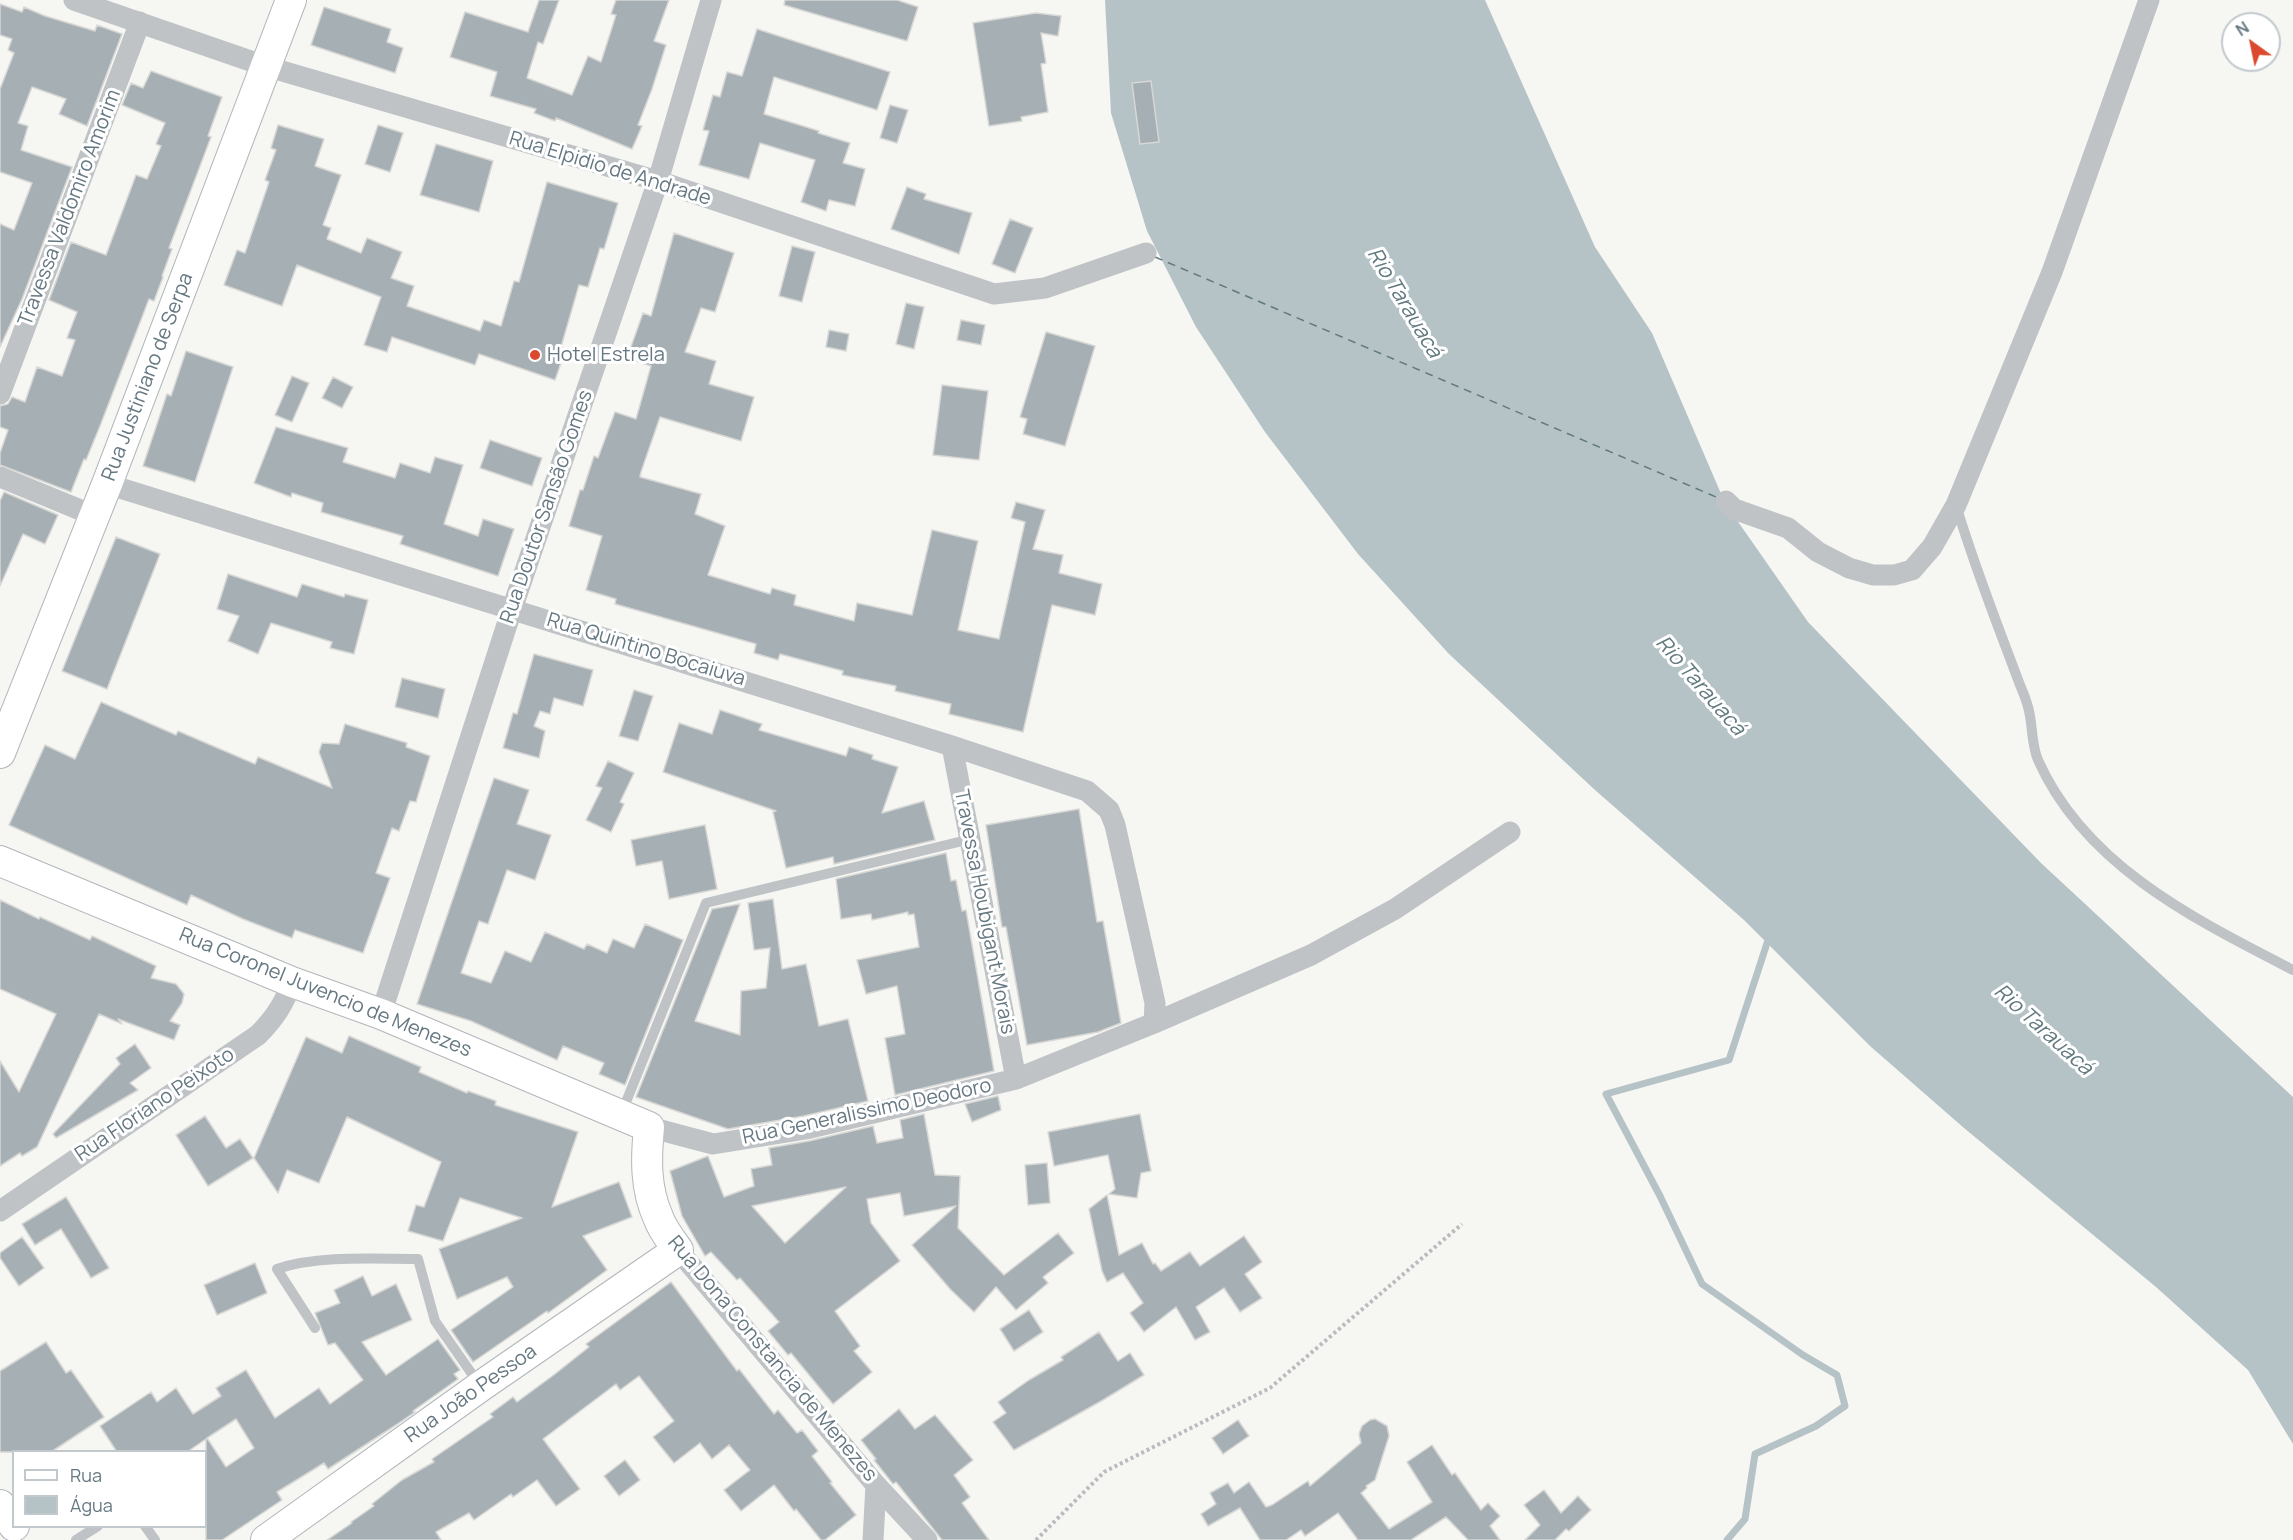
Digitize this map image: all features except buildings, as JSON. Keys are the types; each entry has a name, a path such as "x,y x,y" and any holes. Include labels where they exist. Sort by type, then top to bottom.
{"street":[{"name":"Rua Elpidio de Andrade","path":"74,0 265,66 658,181 994,294 1045,288 1146,253"},
{"name":"Rua Justiniano de Serpa","path":"0,753 95,516 291,0"},
{"name":"Rua Doutor Sansão Gomes","path":"381,1014 512,609 658,181 711,0"},
{"path":"1726,501 1734,508 1788,528 1818,552 1849,568 1873,575 1894,575 1912,570 1932,547 1956,505 2052,272 2149,0"},
{"name":"Travessa Valdomiro Amorim","path":"0,394 140,22"},
{"path":"0,477 95,516"},
{"name":"Rua Quintino Bocaiuva","path":"107,484 952,746 1087,791 1109,810 1115,825 1155,1003 1154,1023"},
{"name":"Travessa Houbigant Morais","path":"952,746 1016,1079"},
{"name":"Rua Generalissimo Deodoro","path":"649,1127 713,1144 806,1129 1016,1079 1154,1023 1311,955 1414,897 1510,832"},
{"name":"Rua Coronel Juvencio de Menezes","path":"0,861 292,982 381,1014 649,1127"},
{"name":"Rua Floriano Peixoto","path":"0,1211 258,1035 283,1006 292,982"},
{"name":"Rua Dona Constancia de Menezes","path":"649,1127 646,1165 651,1194 658,1218 678,1250 876,1485 927,1540"},
{"name":"Rua João Pessoa","path":"266,1540 481,1386 678,1250"},
{"path":"873,1540 876,1485"},
{"path":"0,1505 12,1523"}],"lane":[{"path":"1956,505 1970,551 2028,707 2037,759 2061,800 2091,838 2126,870 2172,904 2201,922 2293,970"},
{"path":"621,1115 706,903 970,839"},
{"path":"315,1328 277,1269 291,1264 362,1258 418,1259 435,1321 481,1386"},
{"path":"76,1540 96,1528"},
{"path":"146,1528 155,1540"}],"path":[{"path":"1036,1540 1104,1472 1270,1388 1462,1224"}],"water":[{"name":"Rio Tarauacá","path":"1105,0 1485,0 1595,247 1652,333 1725,503 1808,622 2041,863 2293,1097 2293,1444 2248,1370 2156,1287 1964,1128 1870,1046 1744,920 1595,790 1449,654 1358,554 1265,432 1196,327 1147,231 1111,113"}],"waterway":[{"path":"1727,1540 1745,1519 1755,1454 1816,1426 1845,1406 1837,1375 1803,1355 1702,1284 1660,1196 1606,1094 1729,1060 1770,934"}],"ferry route":[{"path":"1155,257 1716,497"}],"place":[{"name":"Hotel Estrela","path":"535,355"}]}
